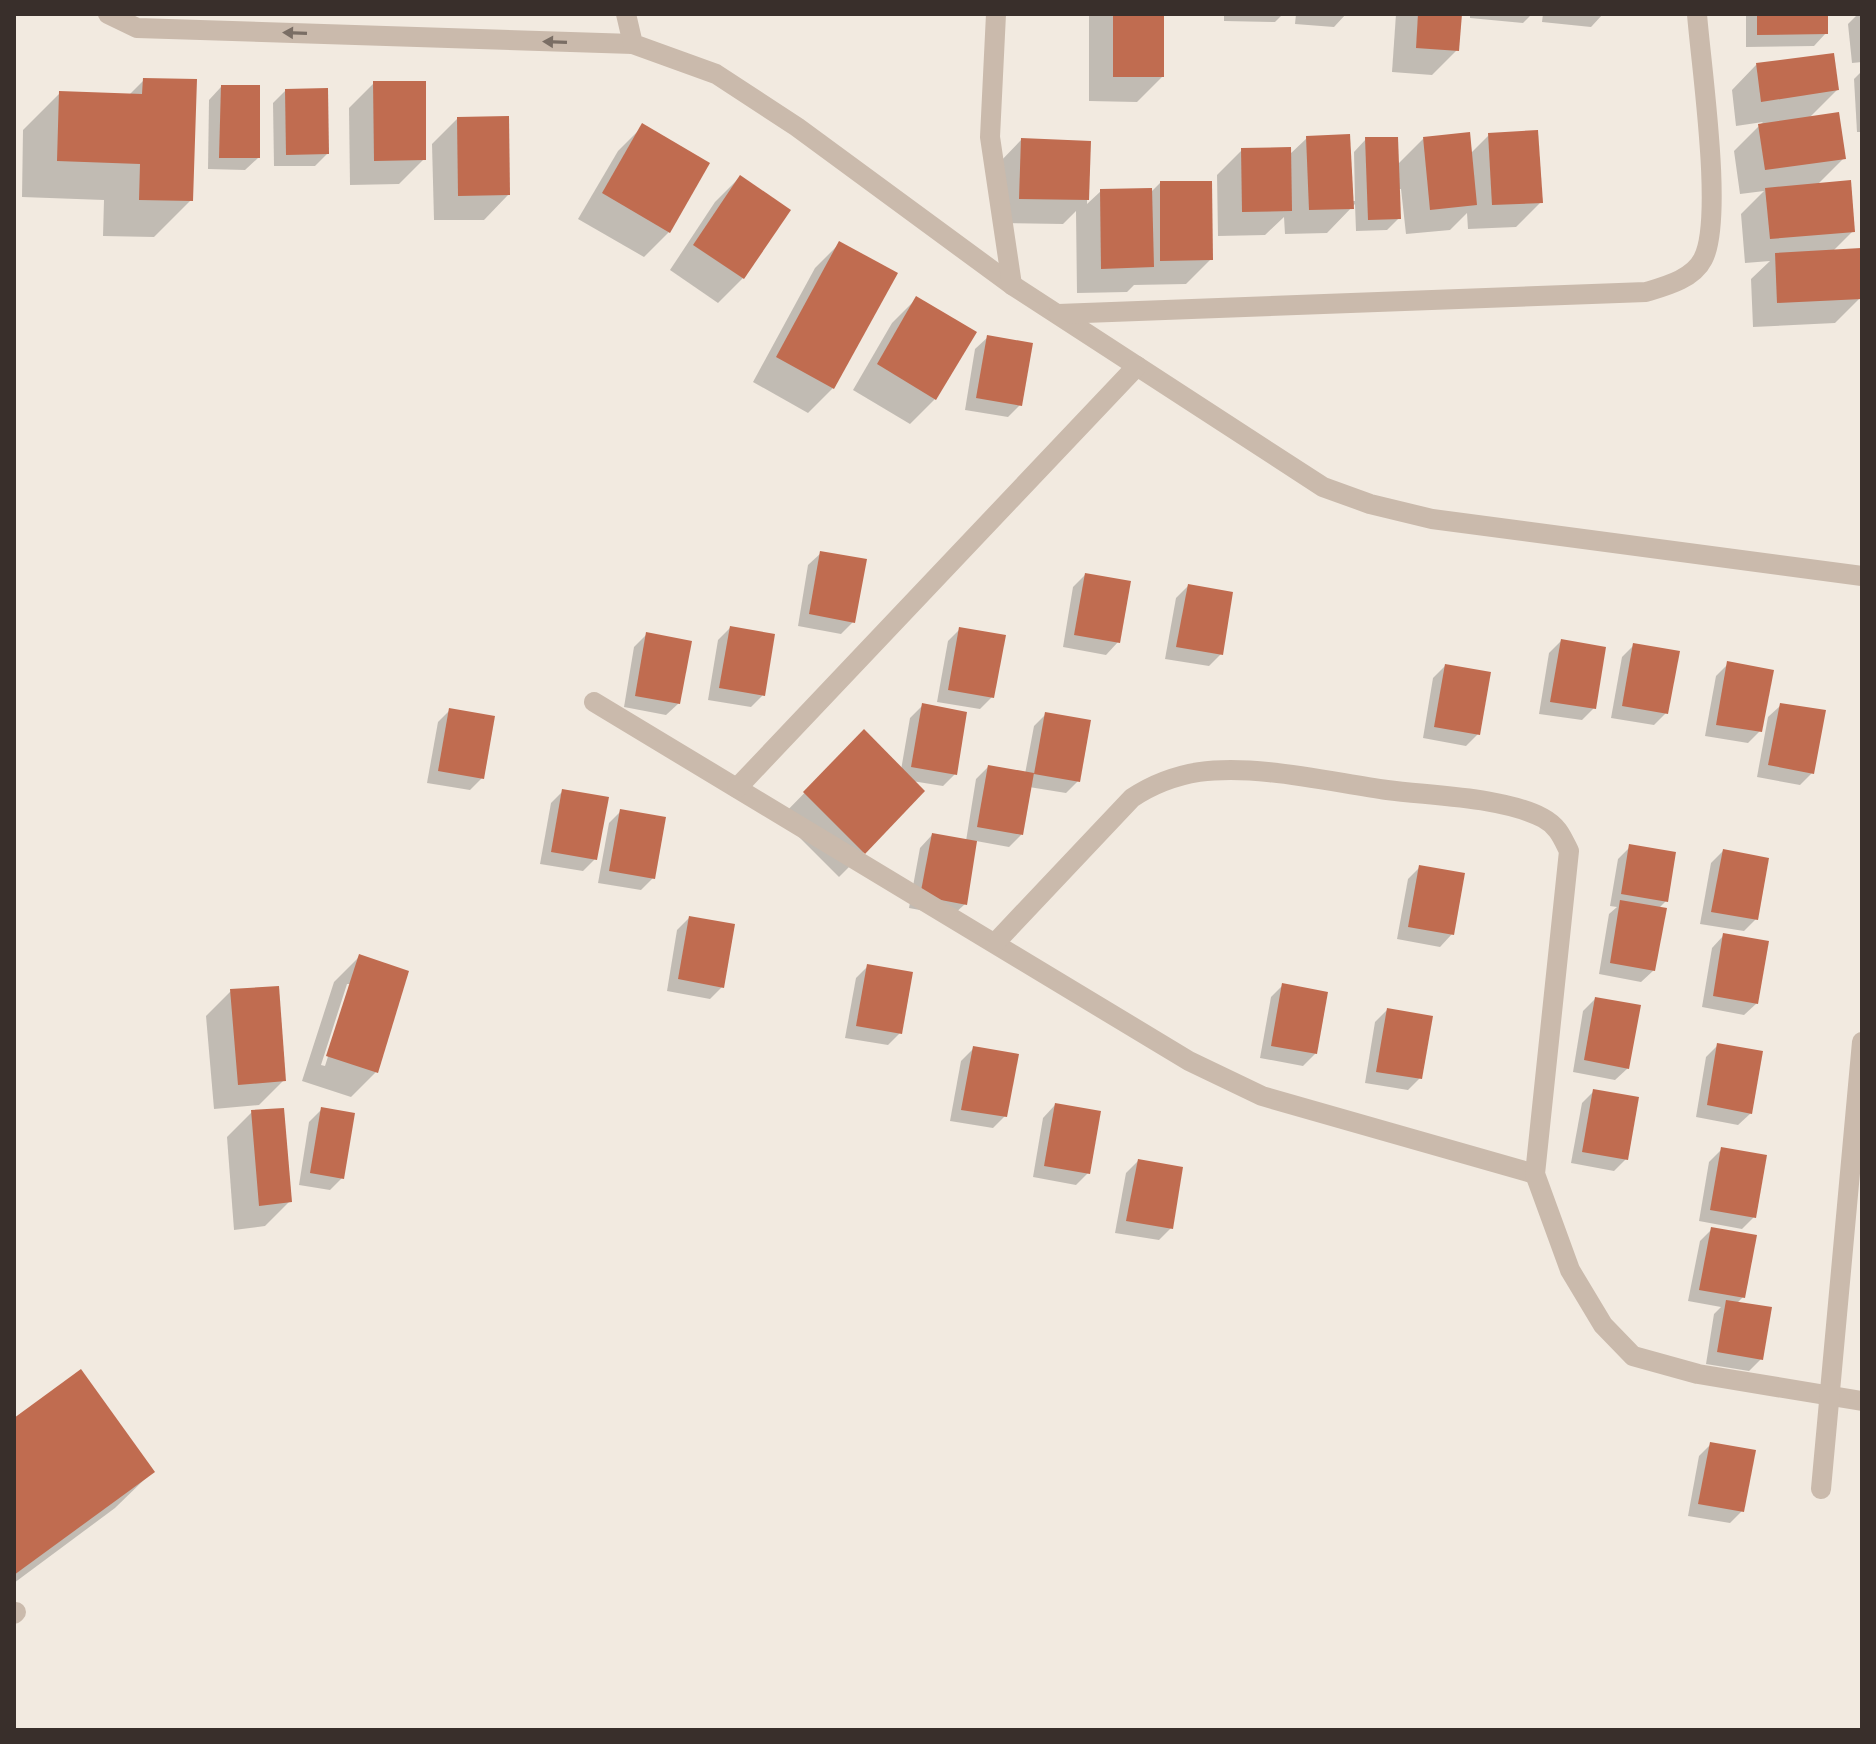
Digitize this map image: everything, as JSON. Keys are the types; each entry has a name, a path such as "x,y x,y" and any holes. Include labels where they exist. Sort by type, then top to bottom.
{"street":[{"path":"108,14 137,28 633,44 716,74 797,127 1012,285 1311,480 1370,504 1432,519 1862,576"},
{"path":"626,14 633,44"},
{"path":"996,14 990,137 1012,285"},
{"path":"1058,314 1646,292 1678,282 1702,262 1711,237 1712,203 1697,14"},
{"path":"737,788 1137,366"},
{"path":"594,702 1189,1061 1262,1096 1535,1174"},
{"path":"995,943 1132,798 1153,784 1174,777 1202,771 1245,771 1468,800 1543,818 1558,829 1569,851 1535,1174 1570,1270 1603,1325 1633,1356 1698,1374 1862,1401"},
{"path":"1821,1489 1832,1398 1862,1042"}],"building":[{"path":"1113,14 1164,14 1164,77 1113,77"},
{"path":"1418,14 1462,14 1459,51 1416,48"},
{"path":"1757,14 1828,14 1828,34 1757,35"},
{"path":"1834,53 1839,90 1761,102 1756,63"},
{"path":"143,78 197,79 193,201 139,200 140,164 57,161 59,91 142,94"},
{"path":"373,81 426,81 426,160 374,161"},
{"path":"221,85 260,85 260,158 219,158"},
{"path":"328,88 329,154 286,155 285,89"},
{"path":"1839,112 1846,159 1765,170 1758,124"},
{"path":"509,116 510,195 458,196 457,117"},
{"path":"642,123 710,163 670,233 602,193"},
{"path":"1538,130 1543,203 1492,205 1488,133"},
{"path":"1470,132 1477,205 1430,210 1423,137"},
{"path":"1350,134 1354,209 1309,210 1306,136"},
{"path":"1365,137 1398,137 1401,219 1368,220"},
{"path":"1021,138 1091,141 1089,200 1019,199"},
{"path":"1291,147 1292,211 1242,212 1241,148"},
{"path":"740,175 791,210 744,279 693,245"},
{"path":"1851,180 1855,232 1770,239 1765,188"},
{"path":"1160,181 1212,181 1213,260 1160,261"},
{"path":"1152,188 1154,267 1101,269 1100,189"},
{"path":"839,241 898,273 834,389 776,357"},
{"path":"1861,248 1862,299 1777,303 1775,253"},
{"path":"916,296 977,332 936,400 877,364"},
{"path":"987,335 1033,343 1022,406 976,398"},
{"path":"820,551 867,559 855,623 809,614"},
{"path":"1085,573 1131,581 1120,643 1074,635"},
{"path":"1188,584 1233,592 1223,655 1176,647"},
{"path":"730,626 775,634 765,696 719,688"},
{"path":"959,627 1006,635 994,698 948,690"},
{"path":"646,632 692,641 680,704 635,696"},
{"path":"1561,639 1606,647 1596,709 1550,702"},
{"path":"1633,643 1680,651 1668,714 1622,706"},
{"path":"1727,661 1774,670 1762,732 1716,725"},
{"path":"1445,664 1491,672 1480,735 1434,727"},
{"path":"922,703 967,712 957,775 911,767"},
{"path":"1780,703 1826,710 1814,774 1768,765"},
{"path":"449,708 495,716 484,779 438,771"},
{"path":"1045,712 1091,720 1080,782 1034,774"},
{"path":"864,729 925,791 865,854 803,792"},
{"path":"988,765 1034,773 1023,835 977,827"},
{"path":"562,789 609,797 597,860 551,852"},
{"path":"620,809 666,817 655,879 609,871"},
{"path":"932,833 977,841 967,905 920,896"},
{"path":"1629,844 1676,852 1668,902 1621,894"},
{"path":"1723,849 1769,858 1758,920 1711,912"},
{"path":"1419,865 1465,873 1454,935 1408,927"},
{"path":"1620,900 1667,908 1655,971 1610,963"},
{"path":"689,916 735,924 724,988 678,979"},
{"path":"1723,933 1769,941 1758,1004 1713,996"},
{"path":"359,954 409,971 378,1073 326,1056"},
{"path":"867,964 913,972 902,1034 856,1026"},
{"path":"1282,983 1328,992 1317,1054 1271,1046"},
{"path":"279,986 286,1081 238,1085 230,989"},
{"path":"1595,997 1641,1005 1629,1069 1584,1060"},
{"path":"1387,1008 1433,1016 1422,1079 1376,1072"},
{"path":"1717,1043 1763,1051 1752,1114 1707,1105"},
{"path":"973,1046 1019,1054 1007,1117 961,1110"},
{"path":"1593,1089 1639,1097 1628,1160 1582,1152"},
{"path":"1055,1103 1101,1111 1090,1174 1044,1166"},
{"path":"321,1107 355,1113 344,1179 310,1173"},
{"path":"284,1108 292,1202 259,1206 251,1110"},
{"path":"1721,1147 1767,1155 1756,1218 1710,1210"},
{"path":"1138,1159 1183,1167 1173,1229 1126,1221"},
{"path":"1711,1227 1757,1235 1745,1298 1699,1290"},
{"path":"1726,1300 1772,1307 1763,1360 1717,1352"},
{"path":"81,1369 155,1472 14,1575 14,1418"},
{"path":"1710,1442 1756,1450 1744,1512 1698,1504"}]}
